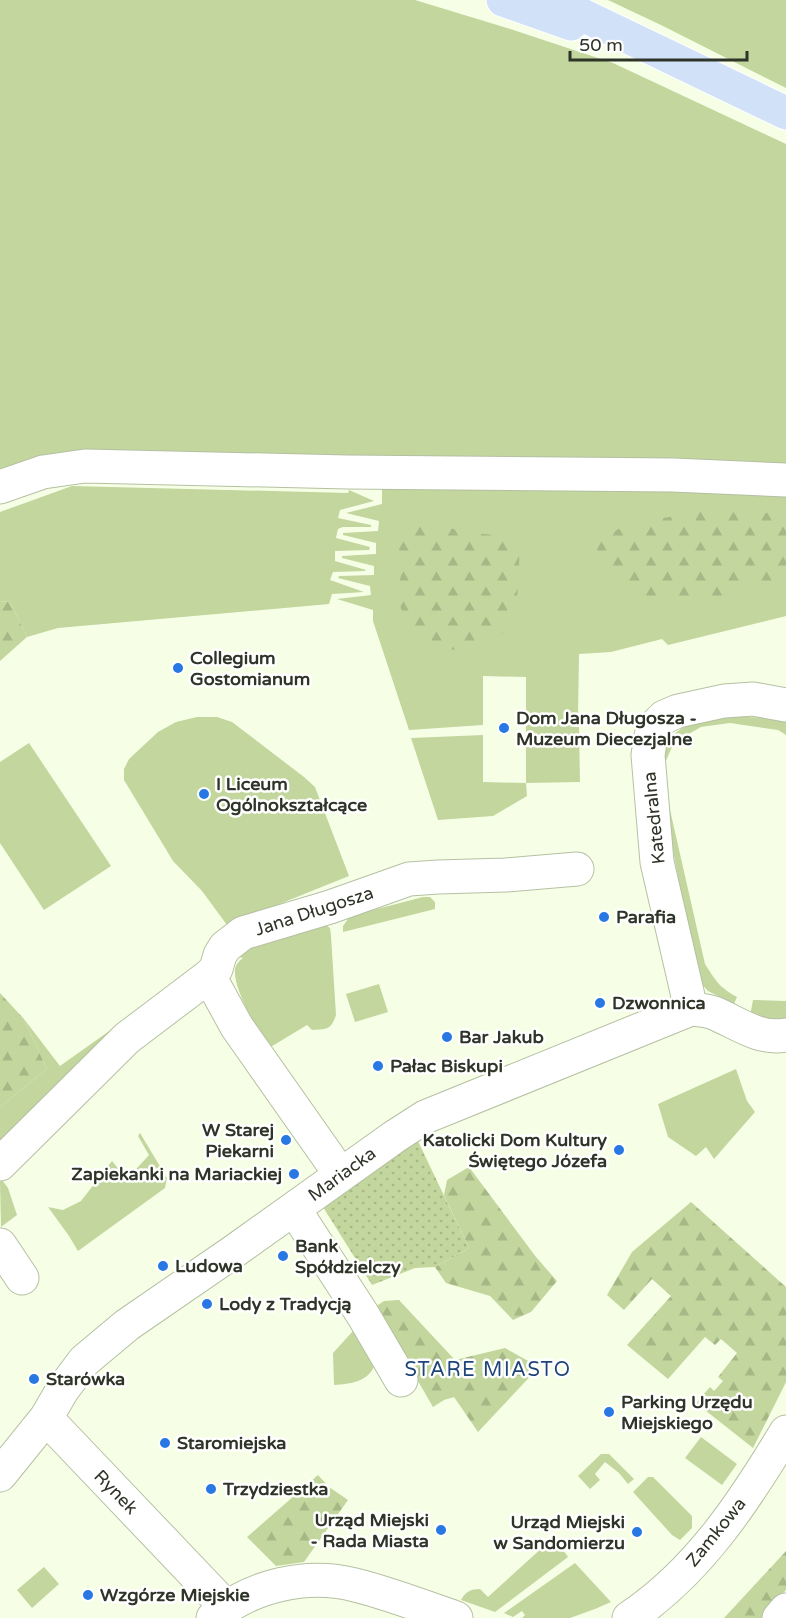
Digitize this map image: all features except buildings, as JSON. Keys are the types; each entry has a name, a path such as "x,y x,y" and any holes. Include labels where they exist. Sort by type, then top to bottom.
{"main road":[{"path":"503,0 670,57"},
{"path":"551,0 786,113"}],"street":[{"path":"0,487 43,472 85,466 347,472 672,475 786,480"},
{"name":"Katedralna","path":"691,1009 657,862 648,755 651,736 654,727 664,717 678,711 724,701 753,699 786,705"},
{"name":"Jana Długosza","path":"0,1164 127,1038 209,976 216,969 220,955 225,948 243,933 330,907 409,879 577,869"},
{"path":"209,976 237,1027 341,1175"},
{"path":"691,1009 714,1013 753,1032 775,1037 786,1035"},
{"name":"Mariacka","path":"46,1418 63,1389 84,1361 118,1332 425,1117 691,1009"},
{"path":"294,1209 363,1315 401,1380"},
{"path":"0,1245 22,1278"},
{"path":"0,1475 46,1418"},
{"name":"Rynek","path":"46,1418 219,1612"},
{"name":"Zamkowa","path":"629,1618 667,1588 700,1556 758,1479 786,1432"},
{"path":"219,1612 255,1592 275,1585 305,1581 355,1585 456,1618"},
{"path":"778,1618 786,1610"}],"green space":[{"path":"0,0 415,0 613,63 786,144 786,474 0,476"},
{"path":"608,0 786,0 786,88 661,25"},
{"path":"382,485 742,492 786,495 786,616 668,645 662,639 611,652 579,654 578,715 572,715 572,727 579,727 580,782 526,783 526,677 483,676 483,725 409,730 373,621 373,610 337,599 371,595 370,586 338,578 339,576 374,575 374,566 342,558 342,556 376,554 376,543 343,535 343,533 378,531 379,521 346,513 382,504"},
{"path":"72,486 348,493 349,490 374,501 340,510 338,518 371,525 371,527 343,527 338,529 336,538 370,547 369,550 335,551 335,561 366,570 333,572 330,580 364,592 332,594 329,604 58,628 27,637 10,602 0,601 0,512"},
{"path":"696,512 786,513 786,585 754,585 730,597 638,598 599,560 596,543 625,525"},
{"path":"416,517 463,532 505,536 520,546 517,600 507,629 478,651 444,649 411,634 397,598 403,563 393,528"},
{"path":"0,601 10,602 27,637 0,661"},
{"path":"728,716 786,719 786,735 778,730 730,723 701,727 672,747 665,763 663,779 705,964 718,983 737,997 734,1004 708,991 698,980 658,773 664,746 675,733 696,719"},
{"path":"197,717 217,717 232,722 315,787 349,876 227,925 202,891 173,861 124,780 124,769 129,759 158,732 176,722"},
{"path":"483,735 483,782 526,783 527,796 493,816 438,820 411,738"},
{"path":"29,743 111,866 44,910 0,843 0,762"},
{"path":"430,897 435,902 435,909 343,932 343,926 350,916"},
{"path":"326,925 330,928 331,936 336,1015 334,1020 325,1029 312,1030 307,1025 269,1048 247,1010 238,988 235,969 243,958 239,957 237,952"},
{"path":"379,984 388,1012 355,1022 346,994"},
{"path":"0,993 24,1019 47,1069 0,1107"},
{"path":"753,1000 786,1001 786,1018 766,1020 750,1016"},
{"path":"24,1019 60,1066 119,1024 0,1148 0,1107 47,1069"},
{"path":"736,1069 747,1101 755,1112 714,1159 706,1147 696,1156 668,1137 658,1104"},
{"path":"140,1133 167,1178 165,1188 78,1251 48,1207 63,1210 81,1201 112,1161 127,1179 149,1155 138,1136"},
{"path":"417,1139 469,1248 435,1267 415,1268 372,1285 323,1207"},
{"path":"469,1167 536,1257 557,1281 531,1312 513,1320 490,1296 446,1283 435,1267 469,1248 444,1195 447,1180"},
{"path":"2,1180 8,1188 17,1215 1,1227 0,1182"},
{"path":"691,1202 786,1287 786,1382 753,1448 696,1403 710,1387 714,1391 723,1381 718,1377 737,1353 721,1339 715,1345 705,1337 668,1379 627,1345 671,1296 652,1279 624,1310 607,1295 632,1252"},
{"path":"399,1300 455,1360 505,1348 539,1367 478,1432 454,1397 433,1407 375,1307 384,1301"},
{"path":"356,1329 375,1364 364,1378 352,1383 334,1385 333,1353"},
{"path":"701,1437 737,1464 722,1485 685,1458"},
{"path":"601,1454 609,1454 634,1479 628,1484 605,1462 595,1474 600,1480 590,1489 578,1476"},
{"path":"318,1475 329,1487 348,1500 304,1562 276,1566 247,1537"},
{"path":"648,1477 653,1477 692,1516 692,1528 680,1540 672,1535 633,1492"},
{"path":"554,1537 568,1557 495,1612 461,1600 466,1593 477,1589 488,1597"},
{"path":"786,1551 786,1590 761,1618 724,1618"},
{"path":"575,1563 611,1602 570,1618 522,1618 525,1615 522,1611 513,1617 504,1613"},
{"path":"44,1567 59,1584 32,1608 17,1590"}],"place":[{"name":"Collegium Gostomianum","path":"178,668"},
{"name":"Dom Jana Długosza - Muzeum Diecezjalne","path":"504,728"},
{"name":"I Liceum Ogólnokształcące","path":"204,794"},
{"name":"Parafia","path":"604,917"},
{"name":"Dzwonnica","path":"600,1003"},
{"name":"Bar Jakub","path":"447,1037"},
{"name":"Pałac Biskupi","path":"378,1066"},
{"name":"W Starej Piekarni","path":"286,1140"},
{"name":"Katolicki Dom Kultury Świętego Józefa","path":"619,1150"},
{"name":"Zapiekanki na Mariackiej","path":"294,1174"},
{"name":"Bank Spółdzielczy","path":"283,1256"},
{"name":"Ludowa","path":"163,1266"},
{"name":"Lody z Tradycją","path":"207,1304"},
{"name":"Starówka","path":"34,1379"},
{"name":"Parking Urzędu Miejskiego","path":"609,1412"},
{"name":"Staromiejska","path":"165,1443"},
{"name":"Trzydziestka","path":"211,1489"},
{"name":"Urząd Miejski - Rada Miasta","path":"441,1530"},
{"name":"Urząd Miejski w Sandomierzu","path":"637,1532"},
{"name":"Wzgórze Miejskie","path":"88,1595"}],"district":[{"name":"STARE MIASTO","path":"488,1370"}]}
